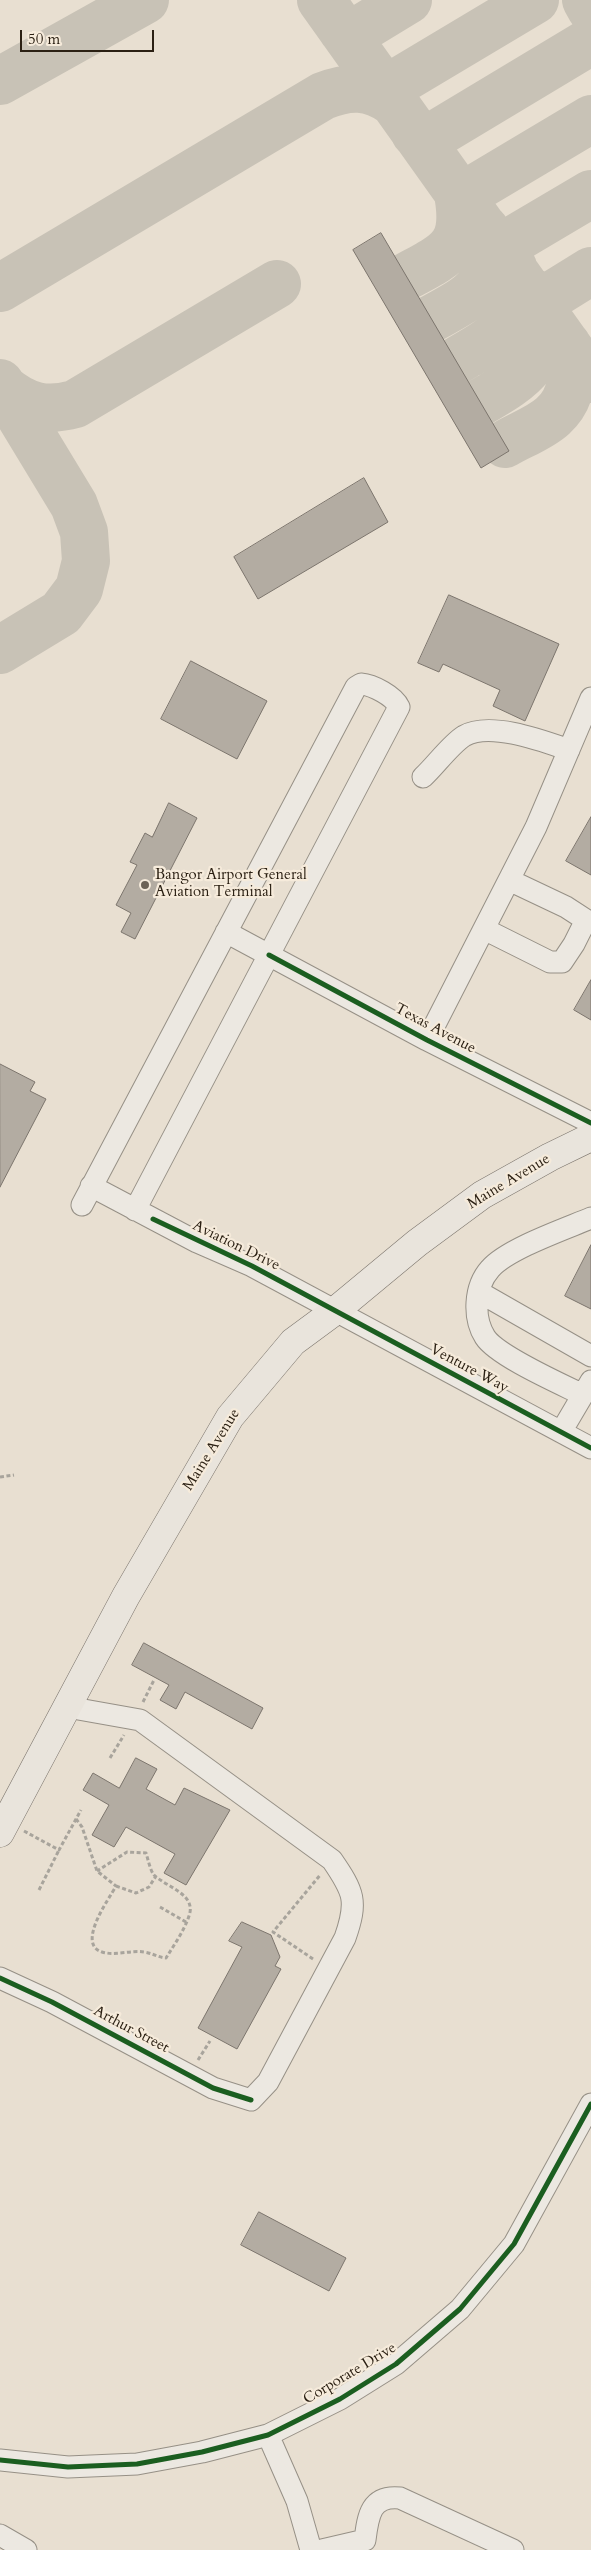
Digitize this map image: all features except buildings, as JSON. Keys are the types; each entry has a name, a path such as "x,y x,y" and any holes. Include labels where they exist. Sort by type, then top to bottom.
{"main road":[{"name":"Maine Avenue","path":"3,1827 126,1596 230,1417 292,1342 335,1311 417,1243 482,1195 591,1137"}],"street":[{"path":"144,1214 269,955 399,707 397,702 368,685 361,684 356,687 226,932"},
{"path":"427,1040 536,827 591,698"},
{"path":"423,777 464,736 484,730 534,738 569,750"},
{"path":"484,929 550,962 562,962 574,944 586,920 566,907 509,880"},
{"name":"Texas Avenue","path":"226,932 427,1040 591,1123"},
{"name":"Aviation Drive","path":"226,932 86,1196 144,1214 252,1266 335,1311"},
{"path":"561,1432 587,1388 501,1352 485,1338 476,1311 479,1292 489,1270 508,1256 591,1218"},
{"path":"479,1292 591,1356"},
{"name":"Venture Way","path":"335,1311 591,1448"},
{"path":"67,1707 140,1720 332,1860 348,1886 354,1913 345,1938 328,1969"},
{"name":"Arthur Street","path":"0,1978 52,2002 213,2088 251,2100 268,2082 328,1969"},
{"name":"Corporate Drive","path":"0,2460 68,2467 137,2464 202,2452 268,2435 340,2399 396,2364 460,2308 514,2244 591,2104"},
{"path":"268,2435 297,2501 311,2550"},
{"path":"322,2550 370,2545 368,2516 376,2504 387,2497 400,2498 513,2550"},
{"path":"0,2536 26,2550"}],"path":[{"path":"0,1477 14,1475"},
{"path":"39,1890 82,1810"},
{"path":"76,1819 82,1827 97,1871 116,1886 136,1893 149,1887 156,1876"},
{"path":"3,1827 59,1850"},
{"path":"97,1871 127,1852 146,1853 156,1876 168,1886 182,1893 190,1906 190,1915 166,1958 156,1957 146,1952 102,1952 94,1947 91,1939 93,1928 116,1886"},
{"path":"328,1969 273,1932 332,1860"},
{"path":"160,1908 186,1922"}],"taxiway":[{"path":"0,81 145,0"},
{"path":"321,0 591,379"},
{"path":"342,30 362,28 408,0"},
{"path":"380,80 390,83 401,80 535,0"},
{"path":"586,0 591,9"},
{"path":"415,133 433,136 591,41"},
{"path":"0,288 323,96 342,90 359,89 376,92 393,102"},
{"path":"407,276 436,260 453,244 458,234 460,222 457,188 472,190 591,119"},
{"path":"492,238 500,244 508,243 591,194"},
{"path":"431,319 460,303 479,286 485,275 488,263 485,229"},
{"path":"456,361 485,343 505,326 511,315 514,302 513,267"},
{"path":"528,290 538,295 549,297 591,271"},
{"path":"3,388 28,404 55,408 75,404 277,284"},
{"path":"481,402 509,385 521,375 538,354 542,340 543,324 540,306"},
{"path":"505,444 536,428 560,409 569,392 571,383 572,373 567,345"},
{"path":"0,383 74,505 84,532 86,561 79,589 61,613 0,650"}],"cycle path":[{"path":"269,955 427,1040 591,1123"},
{"path":"153,1219 252,1266 591,1448"},
{"path":"0,1978 52,2002 213,2088 251,2100"},
{"path":"0,2460 68,2467 137,2464 202,2452 268,2435 340,2399 396,2364 460,2309 514,2244 591,2104"}],"place":[{"name":"Bangor Airport General Aviation Terminal","path":"145,885"}]}
